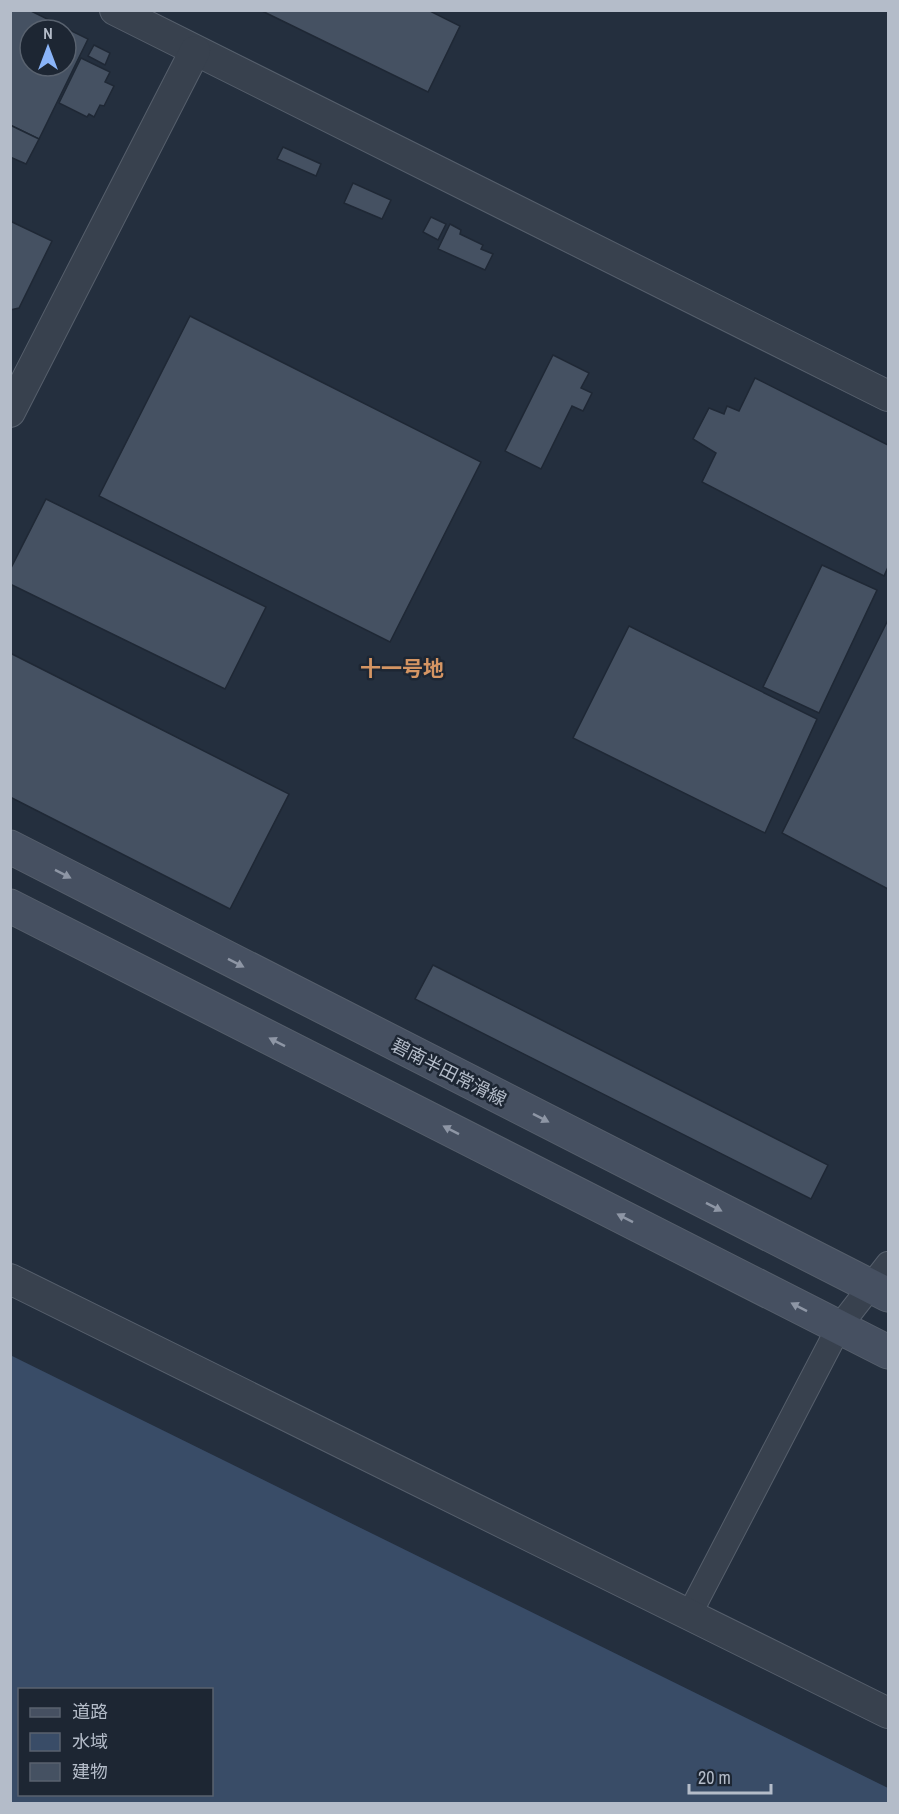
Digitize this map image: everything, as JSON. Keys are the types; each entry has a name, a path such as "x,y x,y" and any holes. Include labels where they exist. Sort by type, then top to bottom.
{"main road":[{"name":"碧南半田常滑線","path":"10,847 882,1282"},
{"path":"10,906 888,1352"}],"street":[{"path":"115,10 888,396"},
{"path":"14,398 195,51"},
{"path":"10,1279 888,1713"},
{"path":"689,1615 839,1327 882,1282"}],"water":[{"path":"10,1355 888,1788 888,1803 11,1803"}],"building":[{"path":"10,10 29,10 45,18 18,18 18,78 69,78 39,139 10,125"},
{"path":"260,10 428,10 460,26 428,92"},
{"path":"78,34 88,39 78,59"},
{"path":"94,45 110,53 105,65 88,56"},
{"path":"81,58 110,72 105,82 114,86 104,106 100,105 94,117 89,114 87,117 59,103 71,78 78,78 78,64"},
{"path":"10,125 39,139 26,164 10,157"},
{"path":"283,147 321,164 316,176 277,159"},
{"path":"353,183 391,200 382,219 344,203"},
{"path":"431,217 446,224 438,240 423,232"},
{"path":"10,221 52,241 19,308 10,310"},
{"path":"450,224 461,230 460,234 483,245 481,249 493,254 485,270 438,249"},
{"path":"190,316 481,462 390,642 99,496"},
{"path":"553,355 589,373 581,388 592,393 583,411 572,406 541,469 505,451"},
{"path":"755,378 888,445 888,567 884,576 702,482 716,453 693,439 709,408 724,414 727,406 739,411"},
{"path":"46,499 266,607 225,689 10,584 10,570"},
{"path":"822,565 877,590 819,713 763,687"},
{"path":"888,620 888,889 782,833"},
{"path":"629,626 817,719 765,833 573,738"},
{"path":"10,653 289,794 230,909 10,797"},
{"path":"433,965 828,1165 811,1199 415,999"}],"district":[{"name":"十一号地","path":"402,668"}]}
